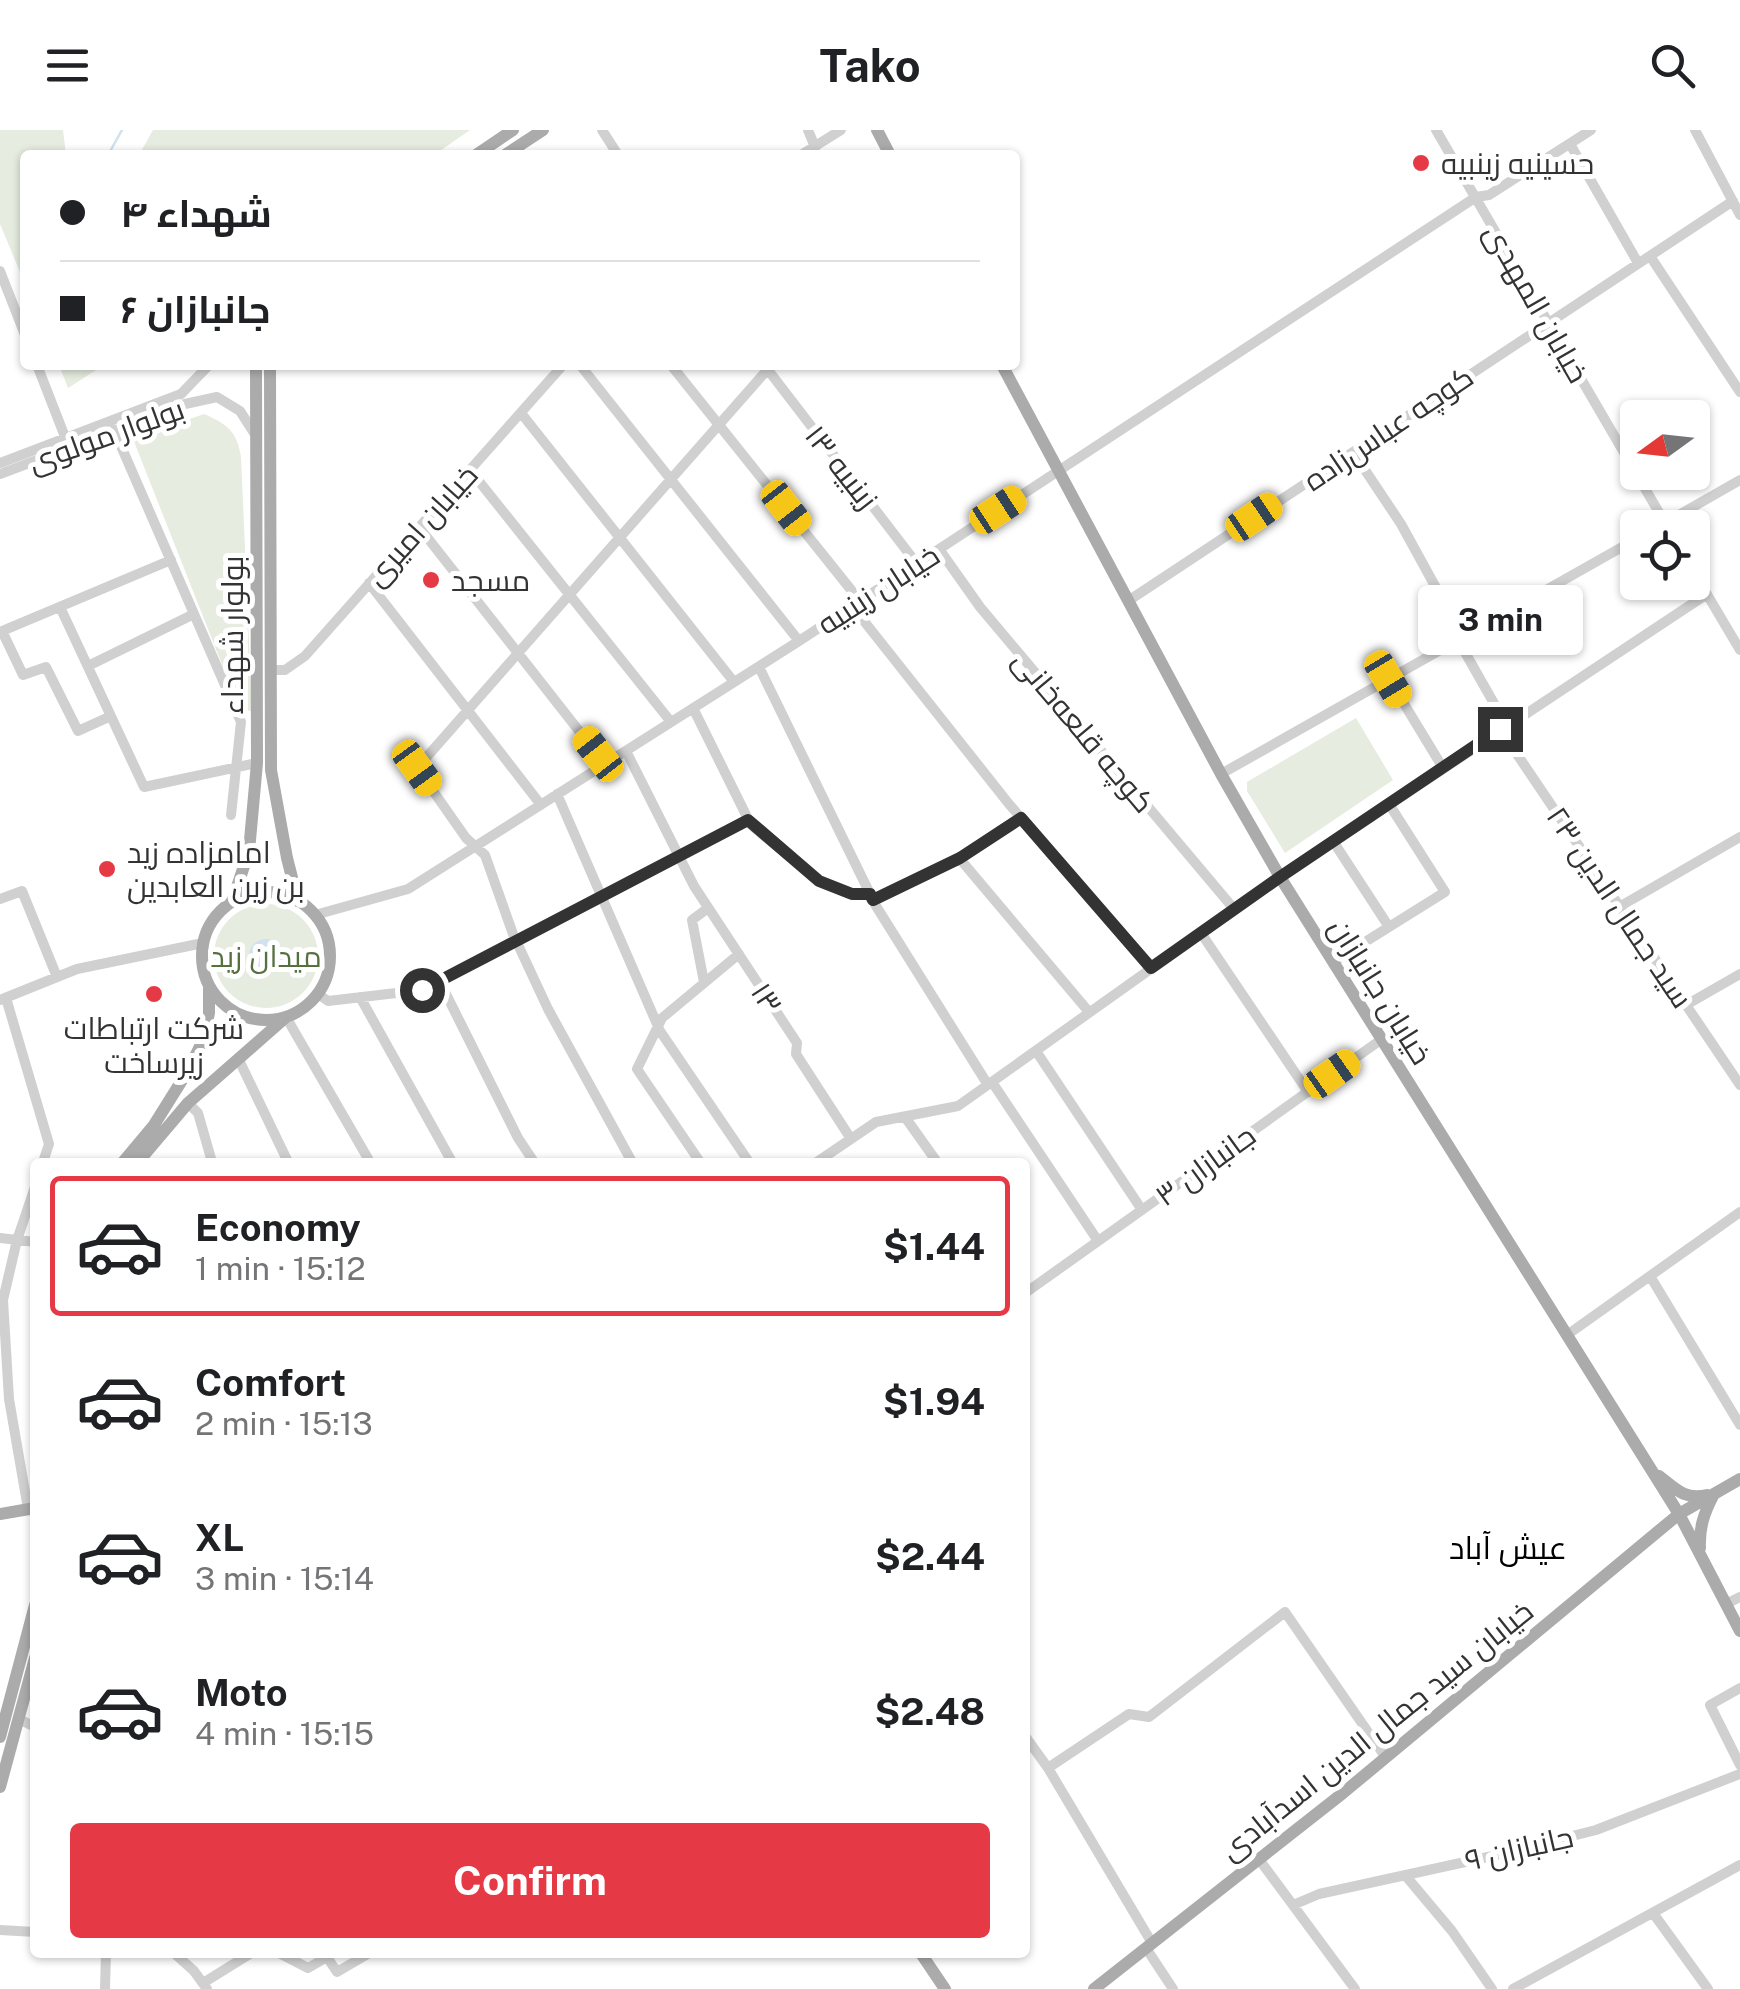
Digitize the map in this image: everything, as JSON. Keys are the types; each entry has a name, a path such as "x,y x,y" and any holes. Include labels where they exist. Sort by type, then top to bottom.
{"main road":[{"path":"483,150 513,130"},
{"path":"514,150 544,130"},
{"name":"بولوار شهداء","path":"256,370 256,436 270,670 270,770 298,901"},
{"name":"بولوار شهداء","path":"232,902 249,852 257,763 270,370"},
{"name":"خیابان جانبازان","path":"1005,370 1280,877 1679,1514 1740,1631"},
{"path":"126,1158 154,1125 203,1040 209,1013 209,986 202,964 204,942 216,916 232,902 253,893 269,892 298,901 326,933 330,953 328,974 318,994 188,1103 141,1158"},
{"path":"209,986 222,1004 242,1016 263,1020 286,1017"},
{"path":"1652,1471 1686,1496 1714,1493"},
{"name":"خیابان سید جمال الدین اسدآبادی","path":"1094,1989 1386,1758 1679,1514 1740,1480"},
{"path":"1701,1556 1703,1515 1714,1493"},
{"path":"0,1514 30,1508"},
{"path":"0,1737 30,1625"},
{"path":"0,1786 30,1676"},
{"path":"924,1958 944,1989"}],"street":[{"path":"808,130 815,146"},
{"path":"809,150 841,130"},
{"name":"خیابان المهدی","path":"1436,130 1654,510"},
{"name":"خیابان زینبیه","path":"314,915 408,889 856,604 1476,197 1488,195 1591,130"},
{"path":"1696,130 1740,215"},
{"path":"1570,144 1638,263"},
{"name":"کوچه عباس‌زاده","path":"1128,601 1733,201"},
{"path":"1650,256 1740,392"},
{"path":"0,271 20,322"},
{"path":"39,370 67,443"},
{"name":"بولوار مولوی","path":"0,463 114,430 183,399 205,370"},
{"name":"خیابان امیری","path":"270,670 285,670 305,656 559,370"},
{"path":"584,370 799,640"},
{"path":"674,370 1021,818 1151,968"},
{"path":"630,1158 548,1009 485,854 466,838 417,768 764,370"},
{"name":"زینبیه ۱۳","path":"768,370 917,564"},
{"name":"بولوار مولوی","path":"0,474 67,443 183,399 216,397 240,411 256,436"},
{"path":"521,412 734,682"},
{"path":"114,430 241,722 231,815"},
{"name":"سید جمال الدین ۲۳","path":"1353,452 1401,524 1500,714 1500,729 1740,1085"},
{"path":"470,470 671,722"},
{"path":"1690,510 1740,480"},
{"path":"419,527 605,764"},
{"path":"1221,774 1620,548"},
{"name":"کوچه قلعه‌خانی","path":"939,549 980,607 1234,910"},
{"path":"111,716 78,730 46,667 23,676 1,631 171,560"},
{"path":"369,584 541,805"},
{"path":"1710,598 1740,650"},
{"path":"823,1158 876,1122 958,1106 1280,877 1699,600"},
{"path":"60,607 144,787 257,763"},
{"path":"88,666 194,614"},
{"path":"759,666 872,897 990,1083 1098,1241"},
{"path":"1388,679 1442,768"},
{"path":"693,708 748,820 819,881 852,894 872,897 960,858 1021,818"},
{"path":"241,722 257,718"},
{"name":"۱۳","path":"626,750 678,857 797,1044 796,1054 851,1139"},
{"path":"557,794 658,1025 746,1158"},
{"path":"1333,962 1445,892 1389,804"},
{"path":"318,994 328,1000 422,990 748,820"},
{"path":"1619,906 1740,837"},
{"path":"1333,841 1388,927"},
{"path":"960,858 1089,1012"},
{"path":"0,899 22,891 57,976"},
{"path":"704,982 692,920 708,908"},
{"path":"1201,933 1308,1092"},
{"path":"45,1158 50,1144 3,999 76,968 204,942"},
{"path":"697,1158 636,1069 662,1018 738,954"},
{"path":"1686,1005 1740,974"},
{"path":"440,982 531,1158"},
{"path":"360,997 450,1158"},
{"path":"286,1017 368,1158"},
{"name":"جانبازان ۳","path":"1030,1286 1382,1039"},
{"path":"1036,1050 1142,1210"},
{"path":"238,1058 286,1158"},
{"path":"188,1103 198,1113 211,1158"},
{"path":"905,1117 934,1158"},
{"path":"30,1202 2,1301 5,1401 30,1500"},
{"path":"1567,1335 1740,1212"},
{"path":"0,1238 30,1241"},
{"path":"1650,1276 1740,1425"},
{"path":"1726,1604 1740,1597"},
{"path":"1048,1768 1129,1714 1149,1716 1286,1612 1386,1758"},
{"path":"1740,1688 1710,1705 1740,1766"},
{"path":"18,1719 30,1725"},
{"path":"1030,1743 1173,1989"},
{"name":"جانبازان ۹","path":"1293,1905 1319,1894 1596,1830 1740,1774"},
{"path":"1258,1858 1355,1989"},
{"path":"1513,1989 1740,1866"},
{"path":"1406,1874 1492,1989"},
{"path":"1652,1913 1708,1989"},
{"path":"0,1930 30,1932"},
{"path":"105,1989 106,1958"},
{"path":"180,1958 205,1986 245,1958"},
{"path":"289,1958 308,1968 326,1958"},
{"path":"329,1958 337,1972 358,1958"}],"green space":[{"path":"0,130 63,130 65,150 20,150 20,272 0,224"},
{"path":"153,130 470,130 441,150 142,150"},
{"path":"61,370 96,370 68,388"},
{"path":"204,414 230,430 241,457 252,711 240,710 133,439"},
{"path":"1356,718 1393,780 1285,853 1247,791 1247,782"},
{"name":"میدان زید","path":"266,904 286,908 303,919 314,936 318,956 314,976 303,993 286,1004 266,1008 246,1004 229,993 218,976 214,956 218,936 229,919 246,908"}],"water":[{"path":"266,939 278,944 283,956 278,968 266,973 254,968 249,956 254,944"}],"waterway":[{"path":"111,150 122,130"}],"place":[{"name":"حسینیه زینبیه","path":"1421,163"},
{"name":"مسجد","path":"431,580"},
{"name":"امامزاده زید بن زین العابدین","path":"107,869"},
{"name":"شرکت ارتباطات زیرساخت","path":"154,994"}],"district":[{"name":"عیش آباد","path":"1508,1547"}],"route":[{"path":"422,990 748,820 819,881 852,894 870,894 873,900 960,858 1021,818 1151,968 1500,729"}]}
